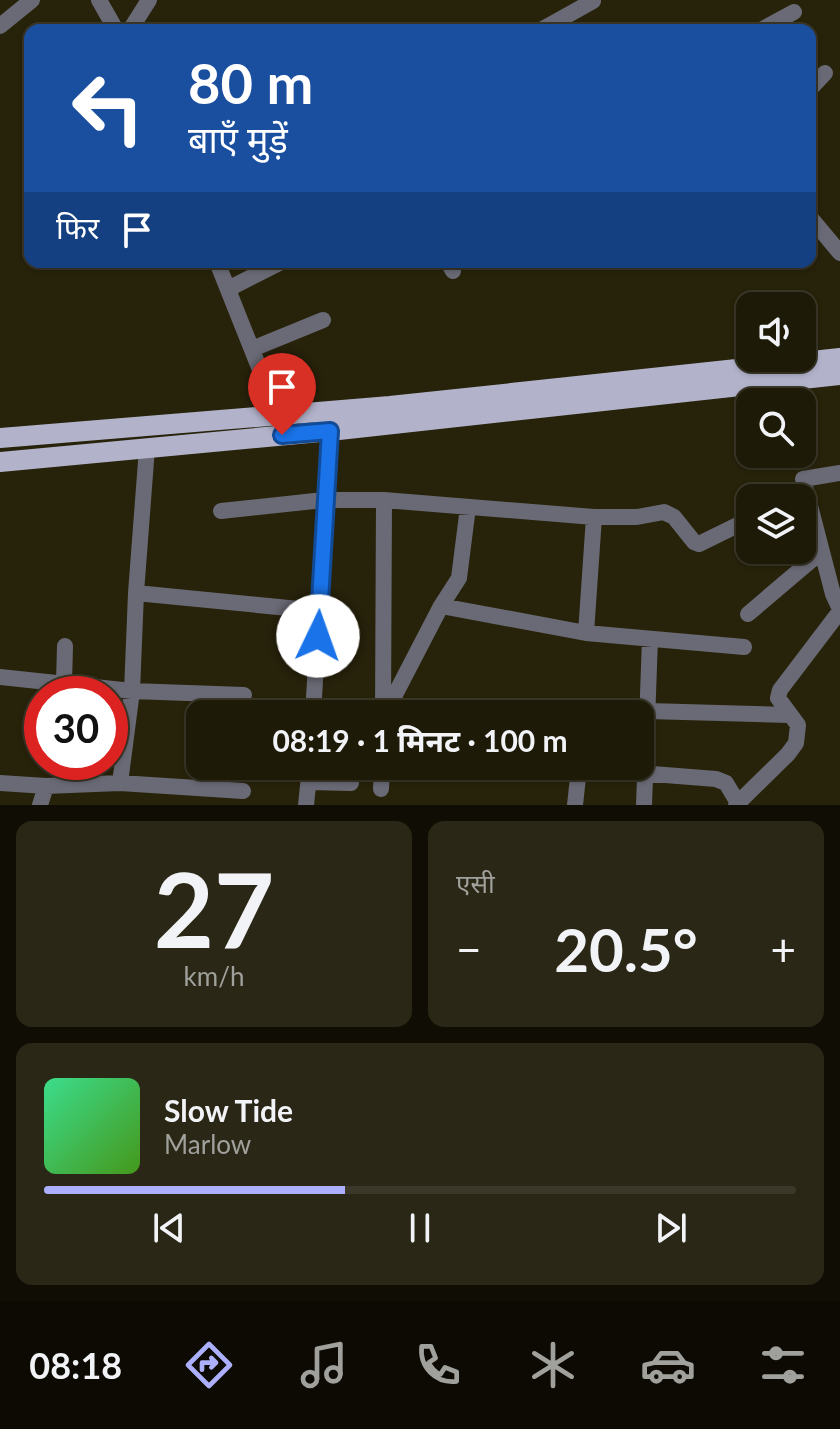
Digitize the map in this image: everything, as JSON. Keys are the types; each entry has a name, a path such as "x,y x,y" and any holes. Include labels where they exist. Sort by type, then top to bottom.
{"main road":[{"path":"0,438 390,406 840,358"},
{"path":"0,462 330,431 840,375"}],"street":[{"path":"0,26 32,0"},
{"path":"99,0 113,24"},
{"path":"134,24 149,0"},
{"path":"552,24 593,1"},
{"path":"772,24 794,12"},
{"path":"816,83 825,73"},
{"path":"816,224 840,253"},
{"path":"219,268 278,415"},
{"path":"228,289 269,268"},
{"path":"252,349 323,320"},
{"path":"314,700 330,431"},
{"path":"120,783 132,691 147,448"},
{"path":"802,484 803,479 840,473"},
{"path":"221,511 324,500 384,500 594,517 637,517 664,512 674,517 699,544 736,526"},
{"path":"384,500 384,700"},
{"path":"391,700 459,578 468,507"},
{"path":"586,633 594,517"},
{"path":"654,775 716,779 726,783 737,804 796,743 798,725 778,698 780,690 840,610 835,582 816,540"},
{"path":"748,614 821,552"},
{"path":"136,593 319,611"},
{"path":"441,606 586,633 744,647"},
{"path":"648,700 650,639"},
{"path":"64,676 65,646"},
{"path":"0,677 24,679"},
{"path":"128,691 244,695"},
{"path":"654,711 789,715"},
{"path":"306,805 308,780"},
{"path":"337,780 351,783"},
{"path":"381,780 381,789"},
{"path":"575,805 578,780"},
{"path":"644,805 646,780"},
{"path":"0,783 46,786 120,783 209,797 243,791"},
{"path":"40,805 46,786"}],"route":[{"path":"282,435 330,431 318,636"}]}
